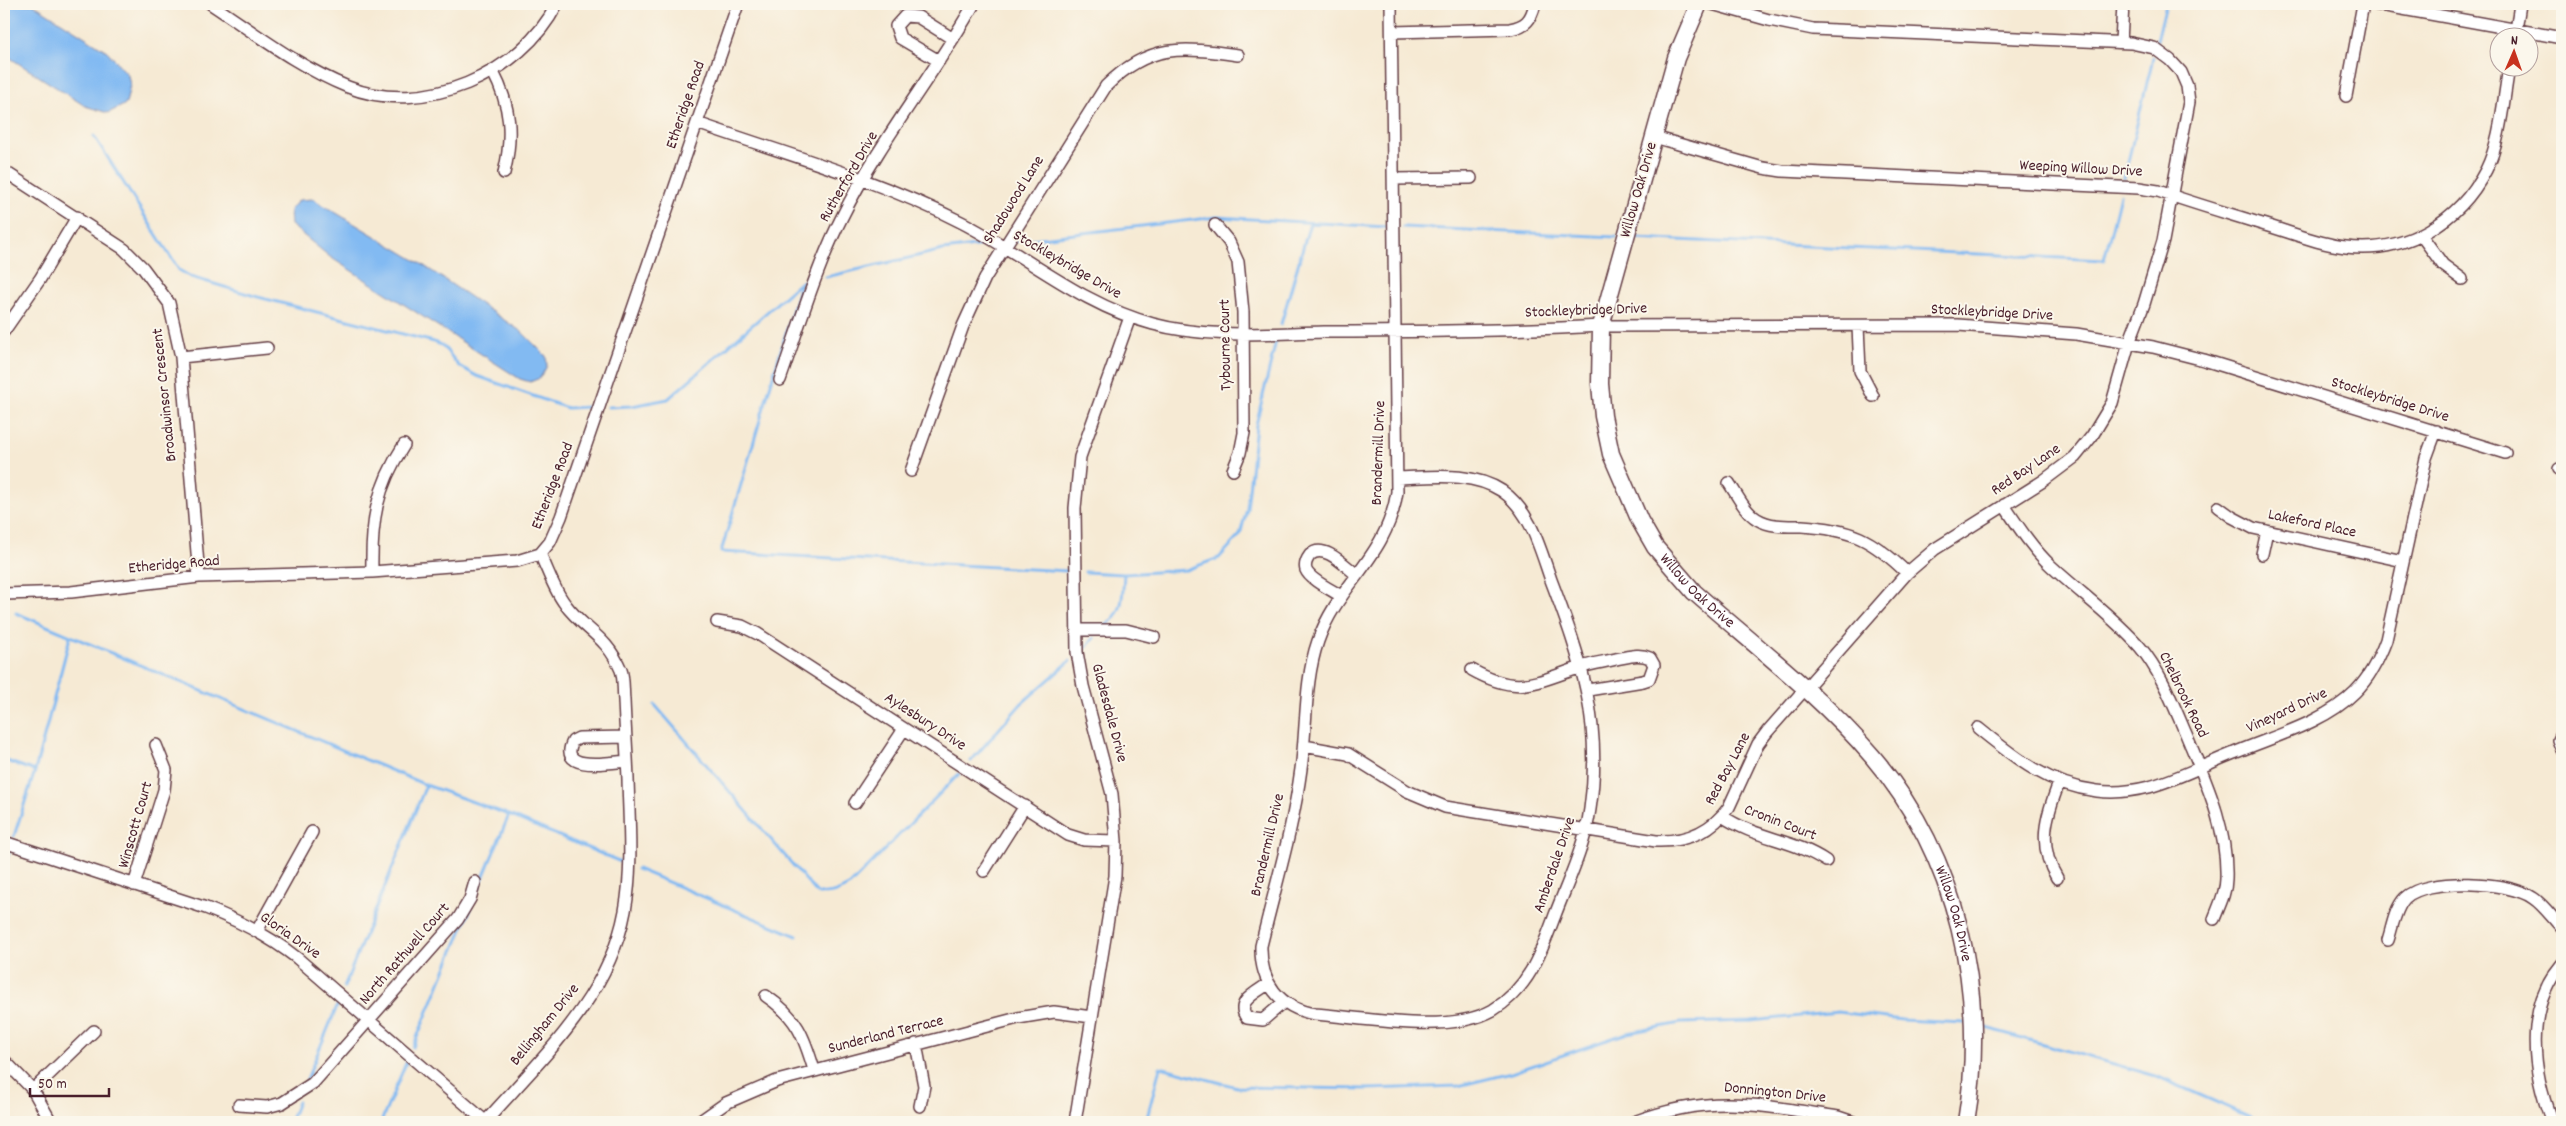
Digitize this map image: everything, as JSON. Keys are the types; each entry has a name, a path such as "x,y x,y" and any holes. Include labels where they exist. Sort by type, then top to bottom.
{"street":[{"path":"211,4 306,67 350,87 373,93 421,94 467,83 493,72 516,56 535,37 557,4"},
{"name":"Etheridge Road","path":"4,594 71,592 199,577 372,572 517,561 540,554 550,542 561,517 738,4"},
{"name":"Rutherford Drive","path":"780,380 821,266 842,216 862,180 974,4"},
{"name":"Brandermill Drive","path":"1271,989 1260,960 1261,946 1296,803 1314,655 1330,612 1377,549 1390,522 1394,508 1397,478 1397,332 1391,4"},
{"path":"1392,32 1510,29 1523,26 1533,14 1535,4"},
{"name":"Willow Oak Drive","path":"1699,4 1676,58 1601,326 1600,384 1603,416 1611,454 1640,521 1655,546 1694,592 1845,727 1884,770 1925,837 1946,883 1965,951 1972,995 1973,1059 1966,1122"},
{"name":"Red Bay Lane","path":"1304,746 1348,754 1407,791 1445,807 1585,832 1656,841 1673,842 1693,836 1712,825 1722,816 1729,807 1758,744 1907,573 1935,549 2043,481 2075,456 2092,436 2117,392 2129,343 2152,280 2186,127 2187,86 2181,72 2165,55 2144,45 2121,42 1812,29 1769,20 1712,4"},
{"path":"2121,42 2123,4"},
{"path":"2346,96 2364,4"},
{"path":"2375,4 2488,28"},
{"path":"2517,28 2520,4"},
{"path":"939,61 900,38 896,26 898,20 905,16 918,17 953,39"},
{"path":"2538,36 2562,38"},
{"name":"Shadowood Lane","path":"911,471 970,310 1003,247 1106,86 1127,67 1152,55 1178,48 1238,55"},
{"path":"493,72 508,106 511,128 509,151 504,173"},
{"name":"Weeping Willow Drive","path":"1654,137 1763,168 1782,171 2120,186 2158,192 2329,244 2348,248 2376,248 2421,235 2445,220 2472,194 2486,169 2494,148 2508,78"},
{"name":"Stockleybridge Drive","path":"697,124 862,180 930,207 1003,247 1093,302 1130,317 1174,328 1242,334 1601,326 1990,326 2076,334 2129,343 2204,360 2504,453"},
{"name":"Broadwinsor Crescent","path":"4,171 124,249 156,285 169,303 181,357 199,577"},
{"path":"1394,179 1471,178"},
{"path":"4,331 40,279 77,217"},
{"name":"Tybourne Court","path":"1215,224 1229,242 1238,262 1243,312 1244,433 1242,446 1233,470"},
{"path":"2421,235 2443,265 2462,279"},
{"name":"Gladesdale Drive","path":"1075,1122 1115,876 1116,841 1112,794 1106,766 1079,669 1075,508 1080,457 1130,317"},
{"path":"1858,326 1860,371 1873,396"},
{"path":"181,357 267,348"},
{"name":"Vineyard Drive","path":"1978,728 2027,767 2059,783 2098,791 2139,789 2164,782 2331,711 2356,692 2370,675 2382,649 2426,458 2436,432"},
{"path":"372,572 371,538 374,513 380,489 390,466 404,445"},
{"name":"Amberdale Drive","path":"1271,989 1284,1002 1295,1008 1315,1014 1435,1024 1463,1022 1492,1010 1512,996 1536,964 1585,832 1590,810 1593,757 1588,690 1582,667 1534,534 1524,513 1502,491 1470,478 1397,478"},
{"path":"1729,483 1756,519 1771,525 1836,529 1848,532 1877,546 1907,573"},
{"name":"Chelbrook Road","path":"2004,505 2028,540 2049,564 2123,628 2142,648 2165,687 2215,805 2224,848 2225,885 2214,919"},
{"name":"Lakeford Place","path":"2218,507 2253,528 2403,561"},
{"path":"2262,554 2267,531"},
{"path":"1341,596 1310,575 1306,569 1306,560 1312,553 1320,551 1328,553 1357,575"},
{"name":"Bellingham Drive","path":"486,1122 573,1021 591,996 615,948 625,911 629,881 628,761 622,672 600,636 564,603 540,554"},
{"name":"Aylesbury Drive","path":"717,622 742,626 758,634 1068,835 1084,840 1116,841"},
{"path":"1077,630 1126,630 1154,637"},
{"path":"1472,670 1495,681 1527,684 1553,679 1582,667 1635,655 1650,658 1654,665 1653,672 1644,681 1588,690"},
{"path":"855,804 904,728"},
{"path":"2562,732 2558,740 2562,750"},
{"path":"626,737 579,738 573,741 570,752 572,758 580,763 628,761"},
{"name":"Winscott Court","path":"134,885 164,790 166,770 156,745"},
{"path":"2057,878 2048,860 2044,832 2049,808 2059,783"},
{"path":"984,871 1025,806"},
{"name":"Cronin Court","path":"1722,816 1744,830 1771,839 1800,845 1826,861"},
{"path":"257,931 312,832"},
{"name":"Gloria Drive","path":"4,842 206,908 257,931 298,958 486,1122"},
{"name":"North Rathwell Court","path":"239,1105 267,1107 282,1103 304,1090 326,1070 458,919 470,899 475,882"},
{"path":"2388,940 2404,899 2416,890 2432,886 2507,886 2534,898 2562,928"},
{"path":"2552,1122 2536,1074 2535,1045 2537,1018 2547,990 2562,964"},
{"path":"1271,989 1248,998 1243,1010 1247,1018 1262,1020 1284,1002"},
{"path":"766,996 791,1016 800,1030 814,1070"},
{"name":"Sunderland Terrace","path":"699,1122 726,1103 751,1091 814,1070 1045,1013 1092,1016"},
{"path":"33,1090 94,1031"},
{"path":"916,1044 924,1086 920,1106"},
{"path":"4,1060 33,1090 51,1122"},
{"name":"Donnington Drive","path":"1634,1122 1686,1106 1727,1103 1838,1117 1853,1122"}],"water":[{"path":"4,4 33,4 107,51 128,75 130,85 126,104 108,113 85,106 4,54"},
{"path":"313,199 420,263 522,332 546,356 547,366 540,378 530,382 520,379 330,257 291,225 290,210 299,200"}],"waterway":[{"path":"2157,40 2166,4"},
{"path":"2124,178 2153,58"},
{"path":"94,136 179,270 191,277 258,297 434,342 443,346 459,366 477,376 567,408 590,407"},
{"path":"1635,238 2104,260 2120,195"},
{"path":"1016,241 1217,217 1386,227"},
{"path":"1281,324 1310,223"},
{"path":"1403,227 1616,237"},
{"path":"826,277 943,250 991,244"},
{"path":"608,407 632,406 668,399 801,282 806,281"},
{"path":"801,282 721,552 1068,571"},
{"path":"1085,572 1124,574 1186,570 1219,558 1240,535 1247,509 1256,425 1276,341"},
{"path":"1104,627 1116,616 1119,610 1124,574"},
{"path":"16,613 426,785 509,815 621,862"},
{"path":"14,836 35,771 70,637"},
{"path":"1086,648 1094,638"},
{"path":"971,761 1021,704 1070,661"},
{"path":"655,705 817,893 831,893 850,885 959,774"},
{"path":"4,760 35,771"},
{"path":"344,987 426,785"},
{"path":"478,890 509,815"},
{"path":"4,867 9,852"},
{"path":"637,869 797,936"},
{"path":"413,1047 471,908"},
{"path":"307,1079 338,1004"},
{"path":"1146,1122 1160,1067 1237,1087 1367,1089 1458,1086 1511,1073 1627,1033 1681,1023 1751,1021 1838,1012 1902,1020 1964,1023"},
{"path":"1983,1027 2156,1076 2262,1122"},
{"path":"381,1122 406,1063"},
{"path":"290,1122 298,1102"}]}
